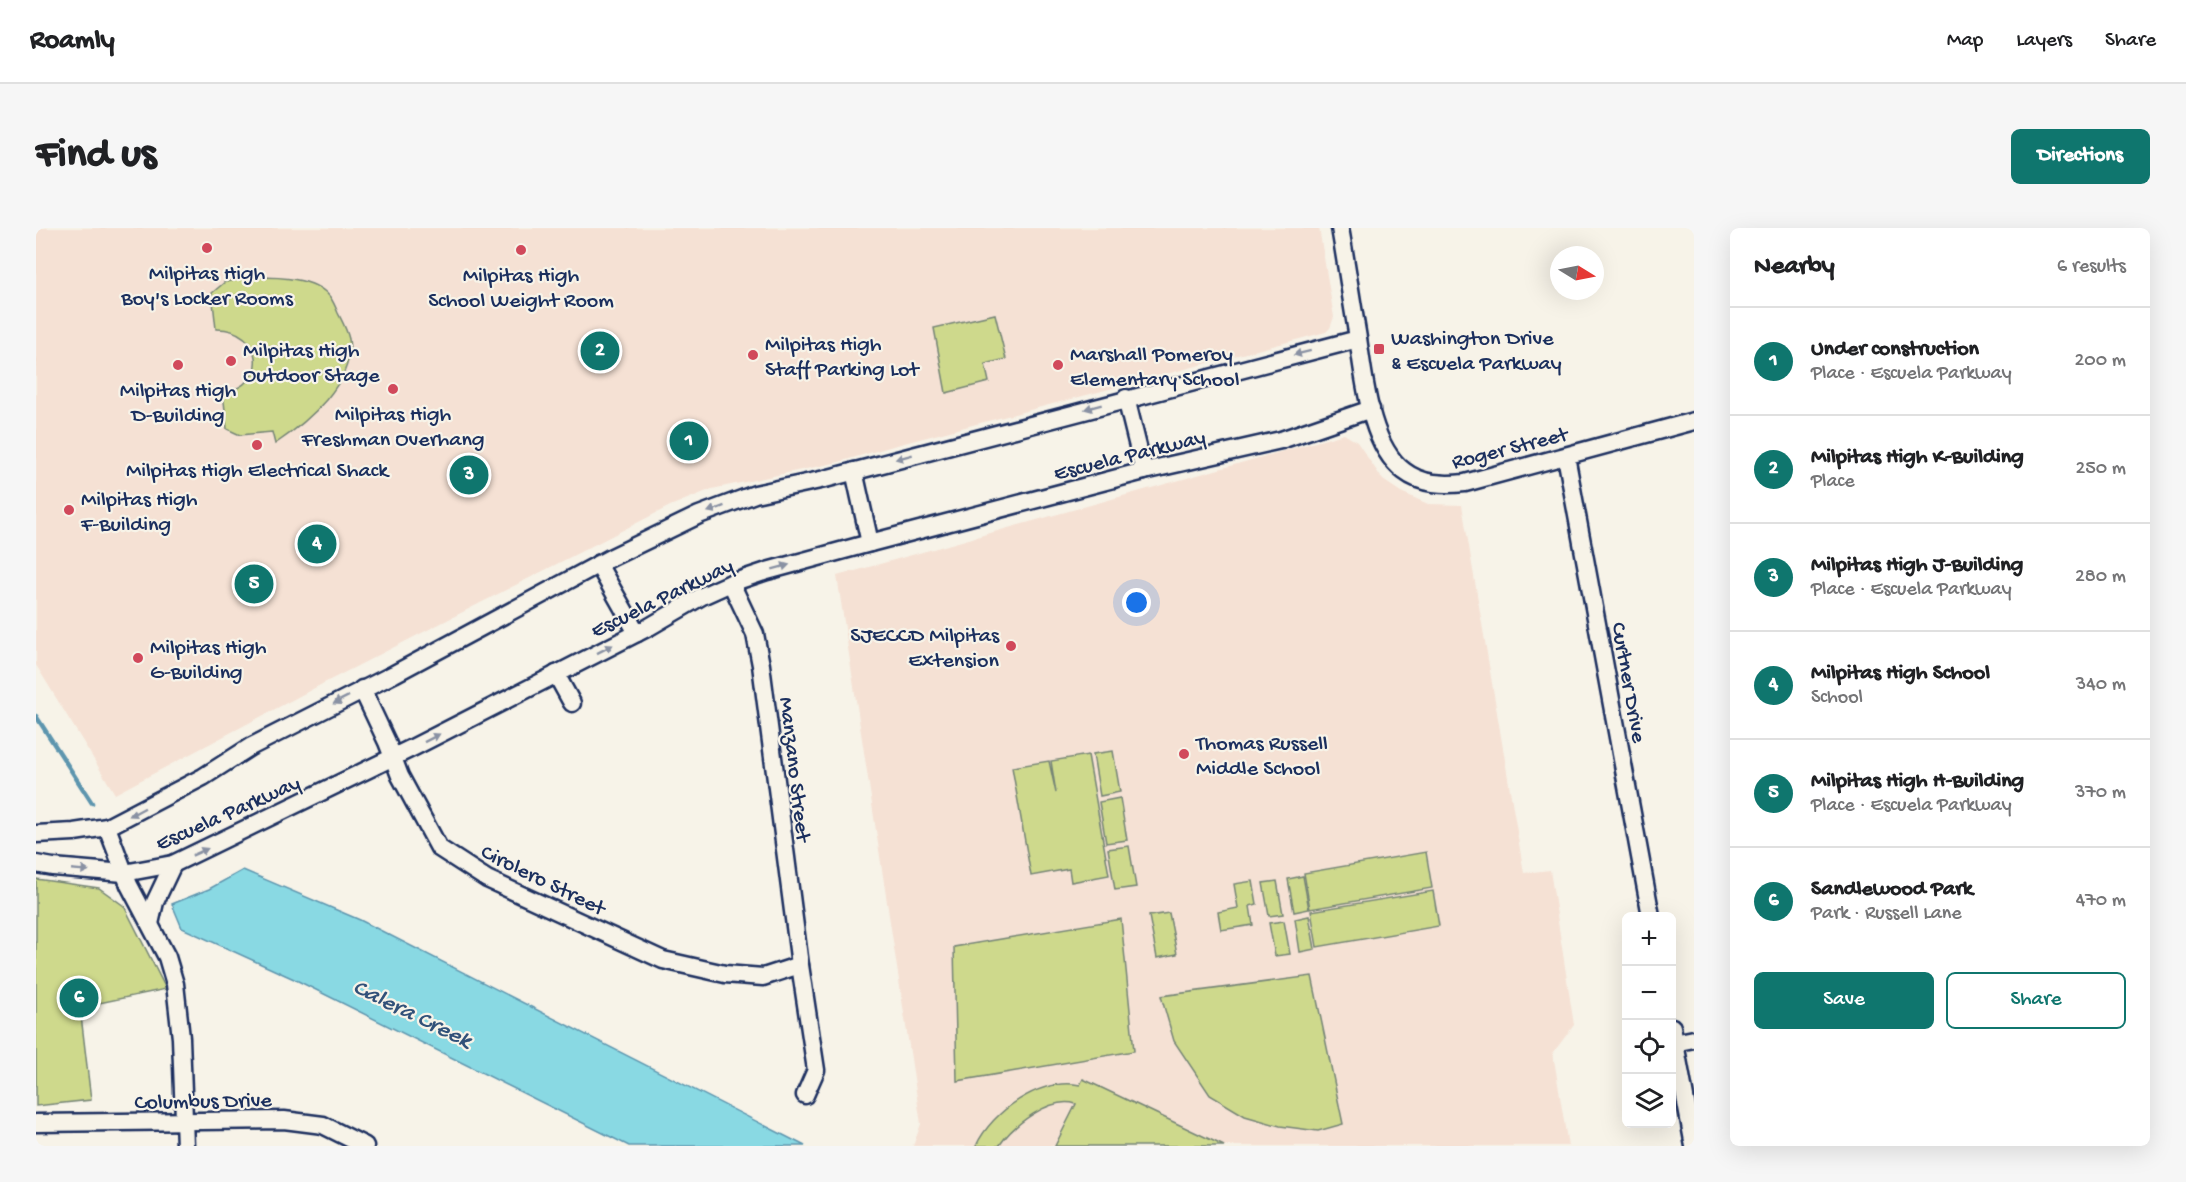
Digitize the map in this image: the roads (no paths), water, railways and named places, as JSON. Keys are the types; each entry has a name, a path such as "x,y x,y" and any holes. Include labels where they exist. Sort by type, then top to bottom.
{"street":[{"name":"Roger Street","path":"1340,228 1371,409 1384,446 1394,461 1410,475 1432,483 1466,483 1694,421"},
{"name":"Escuela Parkway","path":"36,834 107,827 203,777 250,747 598,564 699,515 744,498 1358,339"},
{"path":"1126,398 1144,471"},
{"name":"Escuela Parkway","path":"36,864 124,873 173,864 393,757 731,583 870,543 1144,471 1281,440 1371,409"},
{"name":"Curtner Drive","path":"1566,456 1650,912"},
{"path":"854,471 870,543"},
{"path":"598,564 637,633"},
{"name":"Manzano Street","path":"731,583 754,634 761,665 816,1070 805,1095"},
{"path":"556,674 572,703"},
{"name":"Cirolero Street","path":"362,689 400,776 439,848 487,879 663,960 725,974 763,977 800,965"},
{"path":"107,827 124,873 166,957 174,984 181,1038 184,1146"},
{"path":"150,924 155,902 173,864"},
{"path":"1676,1036 1694,1039"},
{"path":"1676,1051 1694,1146"},
{"name":"Columbus Drive","path":"36,1123 284,1120 323,1125 365,1146"}],"water":[{"path":"243,870 360,920 805,1146 629,1146 294,979 182,928 172,904 209,889"}],"waterway":[{"name":"Calera Creek","path":"36,716 92,803"}],"place":[{"name":"Milpitas High Boy's Locker Rooms","path":"207,248"},
{"name":"Milpitas High School Weight Room","path":"521,250"},
{"name":"Washington Drive & Escuela Parkway","path":"1379,349"},
{"name":"Milpitas High K-Building","path":"600,351"},
{"name":"Milpitas High Staff Parking Lot","path":"753,355"},
{"name":"Milpitas High Outdoor Stage","path":"231,361"},
{"name":"Milpitas High D-Building","path":"178,365"},
{"name":"Marshall Pomeroy Elementary School","path":"1058,365"},
{"name":"Milpitas High Freshman Overhang","path":"393,389"},
{"name":"Under construction","path":"689,441"},
{"name":"Milpitas High Electrical Shack","path":"257,445"},
{"name":"Milpitas High J-Building","path":"469,475"},
{"name":"Milpitas High F-Building","path":"69,510"},
{"name":"Milpitas High School","path":"317,544"},
{"name":"Milpitas High H-Building","path":"254,584"},
{"name":"SJECCD Milpitas Extension","path":"1011,646"},
{"name":"Milpitas High G-Building","path":"138,658"},
{"name":"Thomas Russell Middle School","path":"1184,754"},
{"name":"Sandlewood Park","path":"79,998"}]}
